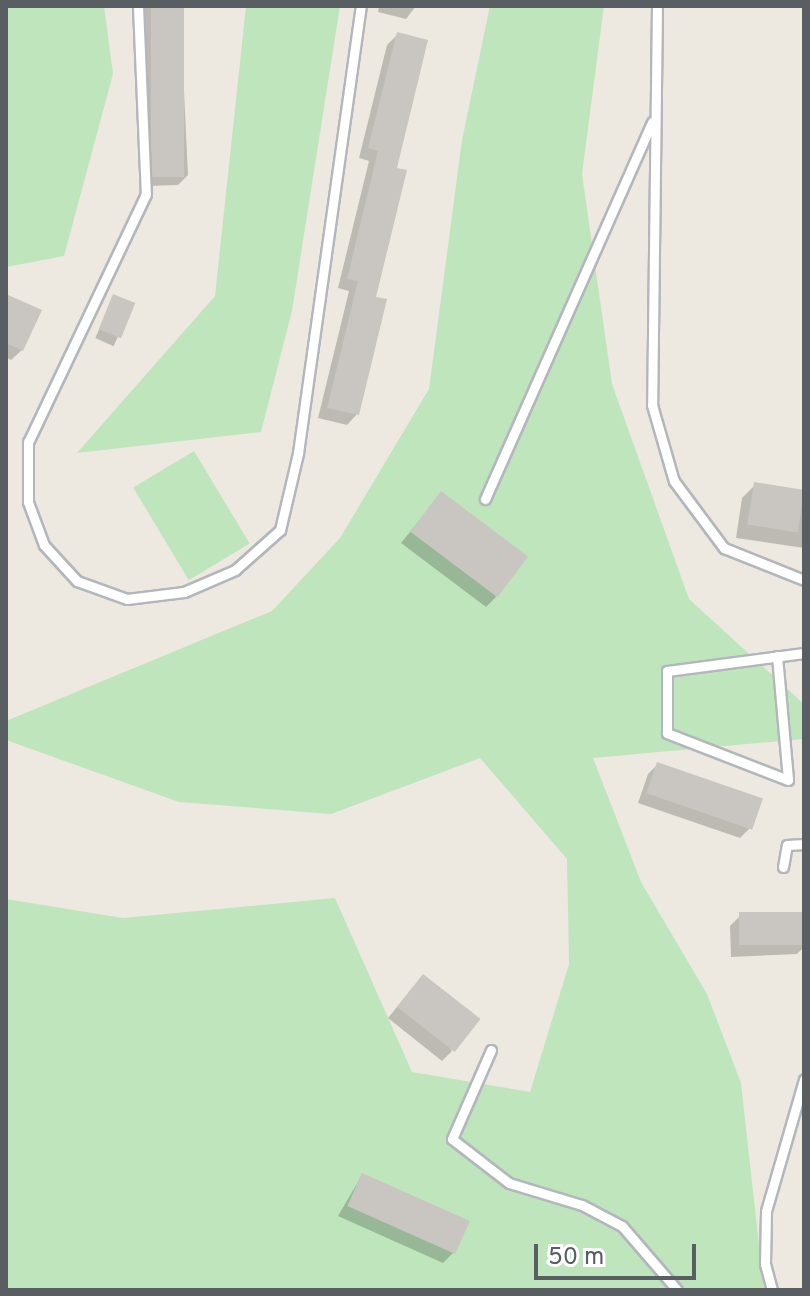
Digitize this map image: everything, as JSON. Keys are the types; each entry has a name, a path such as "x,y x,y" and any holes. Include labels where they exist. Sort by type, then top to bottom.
{"lane":[{"path":"138,6 146,194 28,442 28,502 44,545 77,581 127,599 184,592 235,570 280,530 298,453 361,6"},
{"path":"657,6 653,118 652,405 674,481 724,548 804,580"},
{"path":"485,499 653,118"},
{"path":"777,656 788,780 667,733 667,671 777,656 804,653"},
{"path":"783,867 787,845 804,844"},
{"path":"491,1050 452,1139 509,1183 582,1205 622,1226 677,1290"},
{"path":"772,1290 765,1264 766,1211 804,1079"}],"green space":[{"path":"6,6 104,6 113,74 64,256 6,267"},
{"path":"246,6 340,6 292,311 261,432 77,453 215,296"},
{"path":"490,6 604,6 582,174 612,384 689,599 804,704 804,739 593,758 641,882 707,994 741,1083 764,1290 6,1290 6,899 123,918 335,898 412,1072 530,1092 569,964 567,859 480,758 331,814 179,802 6,740 6,721 272,611 340,538 429,389 462,140"},
{"path":"194,451 250,544 189,580 133,488"}],"building":[{"path":"151,6 184,6 184,177 151,177"},
{"path":"397,32 428,40 397,168 407,170 376,297 387,299 359,415 327,408 358,281 347,279 378,151 368,148"},
{"path":"6,294 42,310 23,351 6,343"},
{"path":"113,294 135,303 121,338 99,329"},
{"path":"754,482 804,490 798,532 747,524"},
{"path":"441,491 528,557 497,597 410,532"},
{"path":"657,762 763,798 752,830 646,793"},
{"path":"739,912 804,912 804,945 739,945"},
{"path":"423,974 481,1019 455,1052 397,1007"},
{"path":"362,1173 470,1221 455,1254 347,1206"}]}
